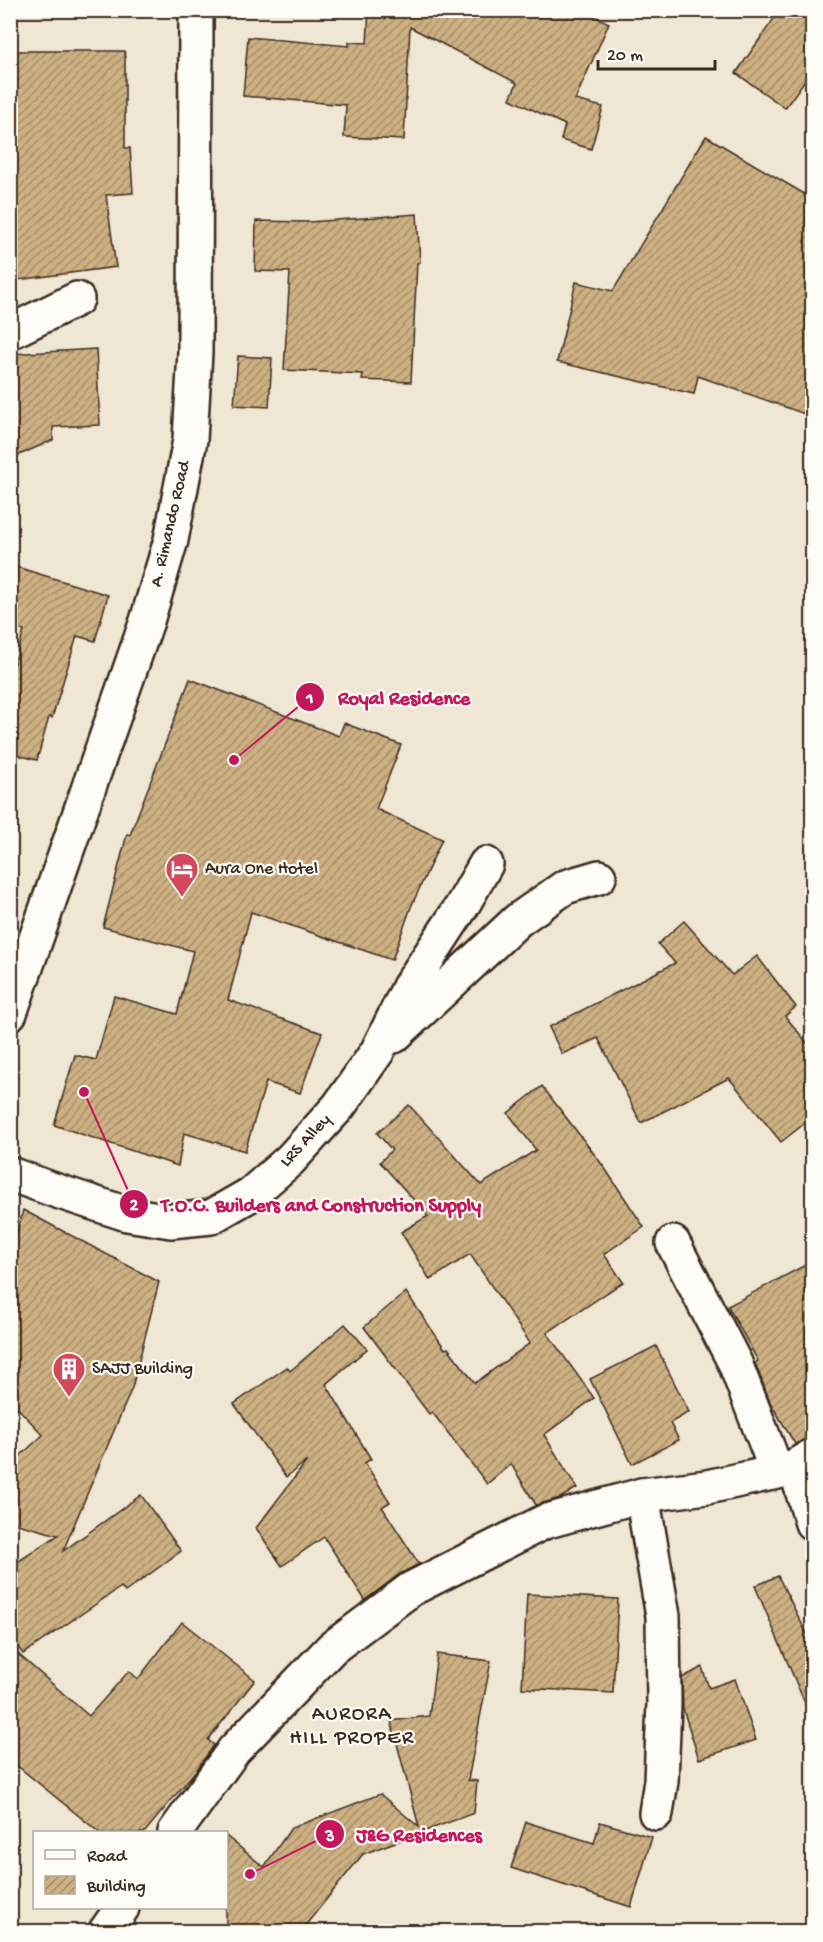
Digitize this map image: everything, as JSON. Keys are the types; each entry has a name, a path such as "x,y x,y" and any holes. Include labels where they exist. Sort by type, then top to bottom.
{"main road":[{"name":"A. Rimando Road","path":"10,1013 147,621 171,540 180,496 190,440 195,352 196,10"},
{"path":"10,332 77,299"},
{"name":"LRS Alley","path":"10,1174 127,1214 171,1221 211,1217 251,1194 290,1160 339,1106 377,1052 410,987 486,864"},
{"name":"LRS Alley","path":"377,1052 518,920 565,887 599,877"},
{"path":"673,1243 735,1363 795,1465 813,1523"},
{"path":"177,1831 234,1750 332,1648 411,1589 544,1522 642,1495 706,1487 795,1465"},
{"path":"642,1495 663,1616 661,1781 657,1813"},
{"path":"105,1932 121,1909"}],"building":[{"path":"369,10 581,10 609,23 575,100 603,107 591,149 561,140 565,125 510,99 517,83 410,27 404,140 344,137 346,105 243,96 248,37 349,46 349,42 367,43"},
{"path":"780,10 813,10 813,69 785,108 736,73"},
{"path":"10,51 125,51 125,148 130,148 133,193 106,195 116,267 10,281"},
{"path":"706,136 813,199 813,417 698,376 694,394 557,362 576,282 613,291"},
{"path":"417,214 420,262 417,263 411,382 362,380 363,374 284,370 290,272 255,271 256,221 309,222"},
{"path":"96,349 100,425 53,427 53,440 10,459 10,354"},
{"path":"238,356 272,358 269,407 234,405"},
{"path":"10,565 108,595 95,641 77,636 37,760 10,753 10,677 24,631 10,626"},
{"path":"190,679 339,736 344,723 401,745 376,809 442,839 411,907 392,960 251,912 228,1000 322,1033 300,1093 266,1082 245,1151 184,1133 178,1166 54,1125 75,1055 96,1060 114,996 177,1014 193,951 103,927 127,834 130,835"},
{"path":"684,921 732,975 757,956 796,1007 785,1016 813,1050 813,1117 781,1142 729,1078 641,1123 598,1038 562,1054 549,1027 675,963 658,944"},
{"path":"542,1086 604,1167 644,1227 604,1254 623,1282 547,1333 594,1398 544,1435 577,1488 560,1498 536,1505 511,1464 487,1484 432,1412 429,1414 364,1327 406,1292 445,1349 448,1348 475,1383 530,1343 470,1254 430,1280 401,1232 428,1216 380,1162 392,1150 377,1133 409,1105 481,1185 536,1150 508,1113"},
{"path":"23,1210 159,1282 132,1388 63,1551 141,1495 181,1551 125,1592 121,1587 23,1654 10,1636 10,1567 58,1535 10,1522 10,1465 43,1435 10,1400 10,1259"},
{"path":"813,1261 813,1437 795,1444 771,1404 755,1363 758,1361 728,1306"},
{"path":"345,1324 367,1349 326,1384 371,1459 365,1463 390,1502 382,1507 419,1564 400,1574 365,1600 324,1537 282,1566 256,1528 307,1461 286,1477 234,1404 287,1367 290,1371"},
{"path":"656,1346 689,1412 670,1423 679,1440 632,1464 590,1379"},
{"path":"778,1576 813,1646 813,1722 755,1586"},
{"path":"527,1594 618,1599 613,1693 522,1688"},
{"path":"182,1622 255,1680 208,1740 214,1745 198,1768 146,1831 98,1831 10,1760 10,1647 89,1716 129,1671 138,1679"},
{"path":"437,1654 491,1661 468,1780 477,1781 474,1813 363,1854 300,1932 226,1932 228,1838 264,1867 291,1828 380,1794 419,1827 391,1721 429,1716"},
{"path":"702,1667 709,1688 735,1679 756,1740 699,1759 683,1709 682,1678"},
{"path":"526,1822 594,1843 600,1822 652,1837 631,1907 511,1868"}],"place":[{"name":"Royal Residence","path":"234,760"},
{"name":"Aura One Hotel","path":"182,898"},
{"name":"T.O.C. Builders and Construction Supply","path":"84,1092"},
{"name":"SAJJ Building","path":"69,1398"},
{"name":"J&G Residences","path":"250,1874"}],"district":[{"name":"AURORA HILL PROPER","path":"352,1727"}]}
